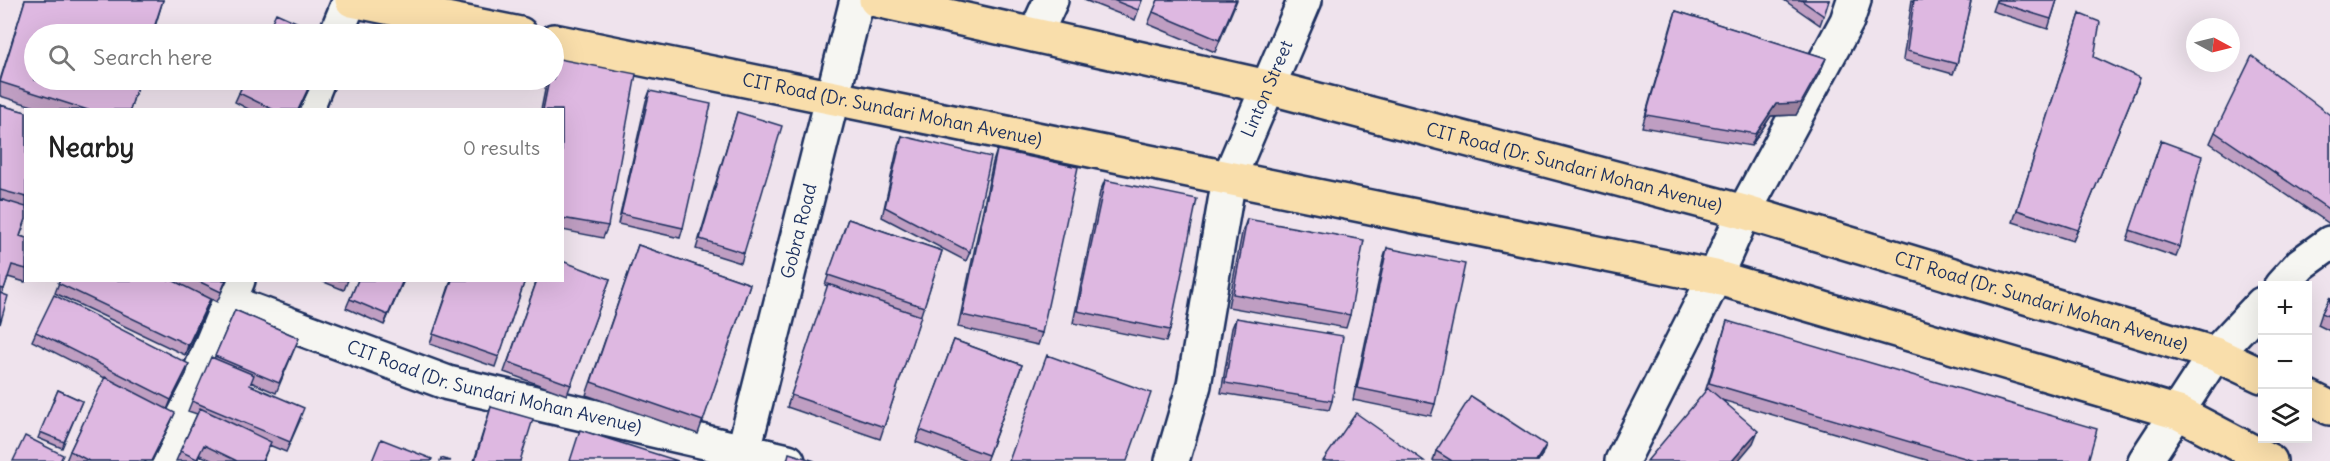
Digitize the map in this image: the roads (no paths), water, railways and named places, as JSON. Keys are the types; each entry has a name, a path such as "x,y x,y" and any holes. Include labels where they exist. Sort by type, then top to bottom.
{"main road":[{"path":"351,0 470,24"},
{"name":"CIT Road (Dr. Sundari Mohan Avenue)","path":"876,0 1268,87 1744,212 2215,354 2258,374"},
{"name":"CIT Road (Dr. Sundari Mohan Avenue)","path":"564,43 1715,277 2179,413 2270,461"},
{"path":"2312,399 2330,408"}],"street":[{"path":"340,24 351,0"},
{"name":"Gobra Road","path":"743,455 857,0"},
{"path":"1035,35 1051,0"},
{"name":"Linton Street","path":"1229,178 1305,0"},
{"path":"1622,461 1715,277 1744,212 1847,21 1854,0"},
{"path":"307,108 314,90"},
{"path":"1172,461 1194,385 1229,178"},
{"path":"2285,281 2301,264 2330,243"},
{"path":"163,461 233,291"},
{"name":"CIT Road (Dr. Sundari Mohan Avenue)","path":"233,291 448,383 743,455 788,461"},
{"path":"2145,461 2179,413 2215,354 2258,308"}]}
